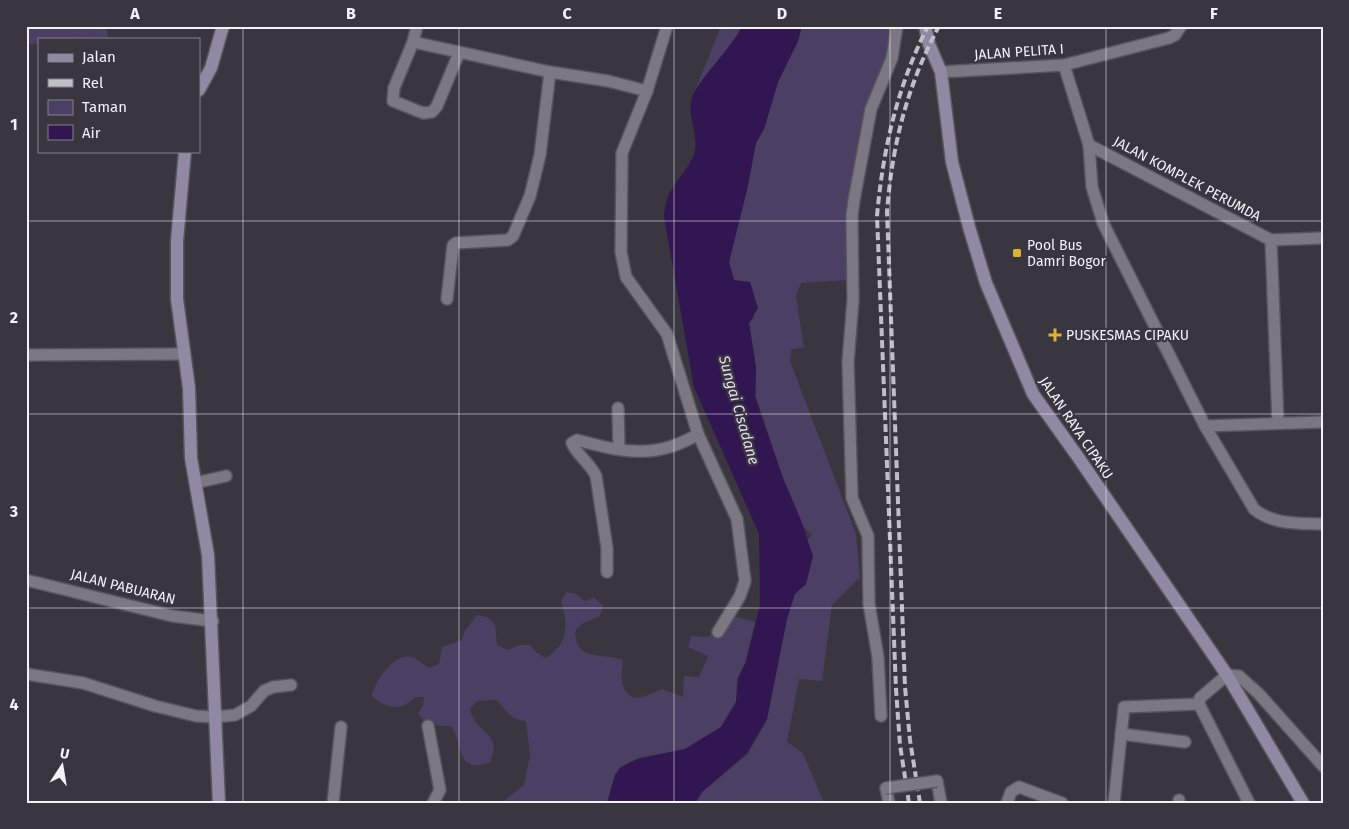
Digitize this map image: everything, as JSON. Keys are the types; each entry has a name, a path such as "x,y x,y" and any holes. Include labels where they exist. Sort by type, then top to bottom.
{"street":[{"path":"200,88 211,68 223,26"},
{"path":"417,26 413,42 394,88 393,101 423,113 432,112 437,106 459,53"},
{"path":"667,26 647,91 622,153 621,252 626,277 666,334 698,434 737,519 745,581 740,596 718,632"},
{"path":"881,716 878,657 869,604 868,536 852,498 848,362 853,300 852,216 854,200 871,109 892,58 897,26"},
{"name":"JALAN RAYA CIPAKU","path":"926,26 929,44 941,72 952,162 969,227 986,283 1033,394 1078,456 1227,675 1303,803"},
{"name":"JALAN PELITA I","path":"941,72 1064,65 1169,38 1175,35 1181,26"},
{"path":"413,42 550,72 608,81 647,91"},
{"path":"1064,65 1089,145 1092,187 1103,224 1204,426 1254,509 1262,516 1278,521 1323,524"},
{"path":"447,299 453,246 456,243 508,240 513,236 530,196 540,155 550,72"},
{"name":"JALAN KOMPLEK PERUMDA","path":"1089,145 1271,240 1323,238"},
{"path":"185,152 178,241 177,299 189,388 191,458 208,555 219,803"},
{"path":"1271,240 1278,423"},
{"path":"26,355 184,354"},
{"path":"618,408 619,449"},
{"path":"1204,426 1323,422"},
{"path":"607,572 607,548 596,476 591,466 574,449 572,443 577,440 619,449 654,452 682,444 698,434"},
{"path":"195,483 226,476"},
{"name":"JALAN PABUARAN","path":"26,580 172,616 212,621"},
{"path":"26,674 83,683 155,706 196,716 214,717 235,715 251,706 264,691 273,687 291,686"},
{"path":"1249,803 1199,704 1200,698 1227,675 1239,676 1259,694 1323,766"},
{"path":"1114,803 1123,711 1126,706 1155,707 1199,704"},
{"path":"428,726 440,790 433,803"},
{"path":"333,803 341,727"},
{"path":"1121,734 1185,742"},
{"path":"889,803 886,788 937,780 941,803"},
{"path":"1007,803 1011,792 1018,787 1062,803"}],"green space":[{"path":"26,26 106,26 108,37 38,38 38,43 26,45"},
{"path":"721,26 741,26 736,38 694,93"},
{"path":"802,26 897,26 890,58 872,95 848,280 801,283 796,296 804,347 791,350 790,361 856,534 860,577 832,605 822,681 799,679 787,742 803,753 824,803 696,803 702,792 748,754 767,720 787,619 807,540 812,535 803,526 789,496 756,397 756,367 749,323 755,317 734,280 729,262 747,190 756,143 764,129 778,82 798,41"},
{"path":"566,592 576,594 585,601 594,598 603,605 600,616 582,624 575,631 576,641 585,652 623,660 623,686 633,698 643,697 662,689 683,697 684,676 699,677 708,656 688,647 691,636 708,637 733,616 755,622 745,662 737,679 736,702 721,727 685,749 638,758 620,767 615,775 607,803 501,803 524,785 530,755 526,721 513,717 497,700 477,701 470,709 477,724 491,739 493,752 490,762 479,765 471,764 462,756 451,726 428,723 418,713 423,706 424,697 415,697 405,705 394,707 383,704 372,696 381,676 398,659 412,657 429,668 439,664 442,647 462,640 464,632 477,615 487,617 495,624 497,645 507,650 520,645 530,645 537,653 546,658 554,652 563,640 565,618 561,601"}],"water":[{"name":"Sungai Cisadane","path":"742,26 802,26 798,41 778,82 764,129 756,143 747,190 729,262 734,280 750,282 758,308 749,323 756,367 755,397 813,556 806,584 795,594 787,619 767,719 747,753 702,792 695,803 607,803 615,775 621,767 638,759 685,749 721,727 736,702 738,679 746,662 760,605 759,534 694,387 664,217 665,207 674,185 695,152 696,146 691,117 691,102 694,94"}],"railway":[{"path":"909,803 900,745 896,689 877,216 883,167 893,119 908,72 928,26"},
{"path":"920,803 910,740 905,687 887,212 889,187 903,116 918,71 939,26"}],"place":[{"name":"Pool Bus Damri Bogor","path":"1017,253"},
{"name":"PUSKESMAS CIPAKU","path":"1055,335"}]}
